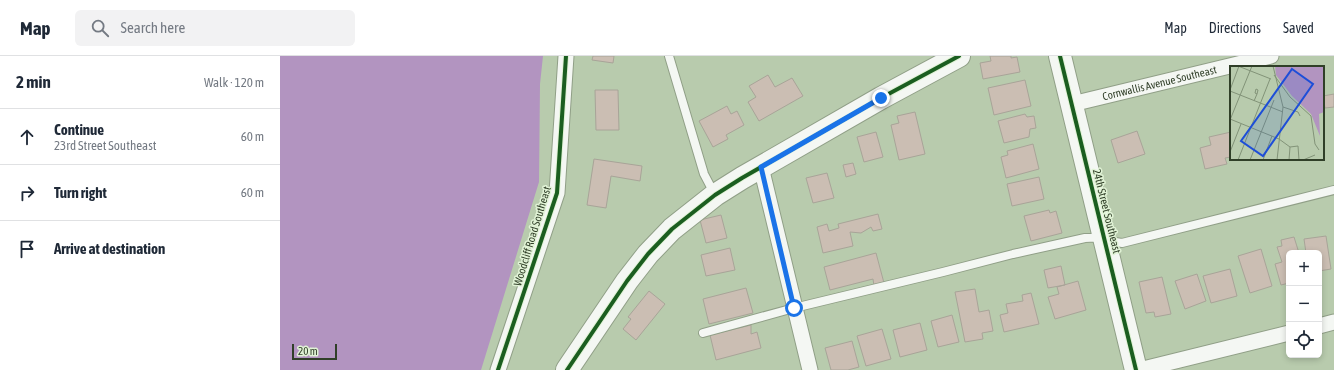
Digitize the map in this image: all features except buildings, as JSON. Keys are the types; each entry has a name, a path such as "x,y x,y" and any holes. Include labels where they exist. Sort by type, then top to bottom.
{"street":[{"name":"Woodcliff Road Southeast","path":"498,370 557,193 566,56"},
{"path":"567,370 627,281 648,254 672,229 715,196 761,167 874,102 959,56"},
{"name":"24th Street Southeast","path":"1060,56 1136,370"},
{"name":"Cornwallis Avenue Southeast","path":"1072,104 1271,56"},
{"path":"761,167 810,370"},
{"path":"1322,325 1334,322"},
{"path":"1139,370 1286,334"}],"lane":[{"path":"669,56 704,174 715,196"},
{"path":"703,333 794,308 1035,249 1095,237 1122,243 1334,190"}],"shaded area":[{"path":"280,56 543,56 540,84 539,182 481,370 280,370"}],"cycle path":[{"path":"498,370 557,193 566,56"},
{"path":"567,370 627,281 648,254 672,229 715,195 742,178 881,98 959,56"},
{"path":"1060,56 1136,370"}],"route":[{"path":"794,308 761,167 881,98"}]}
